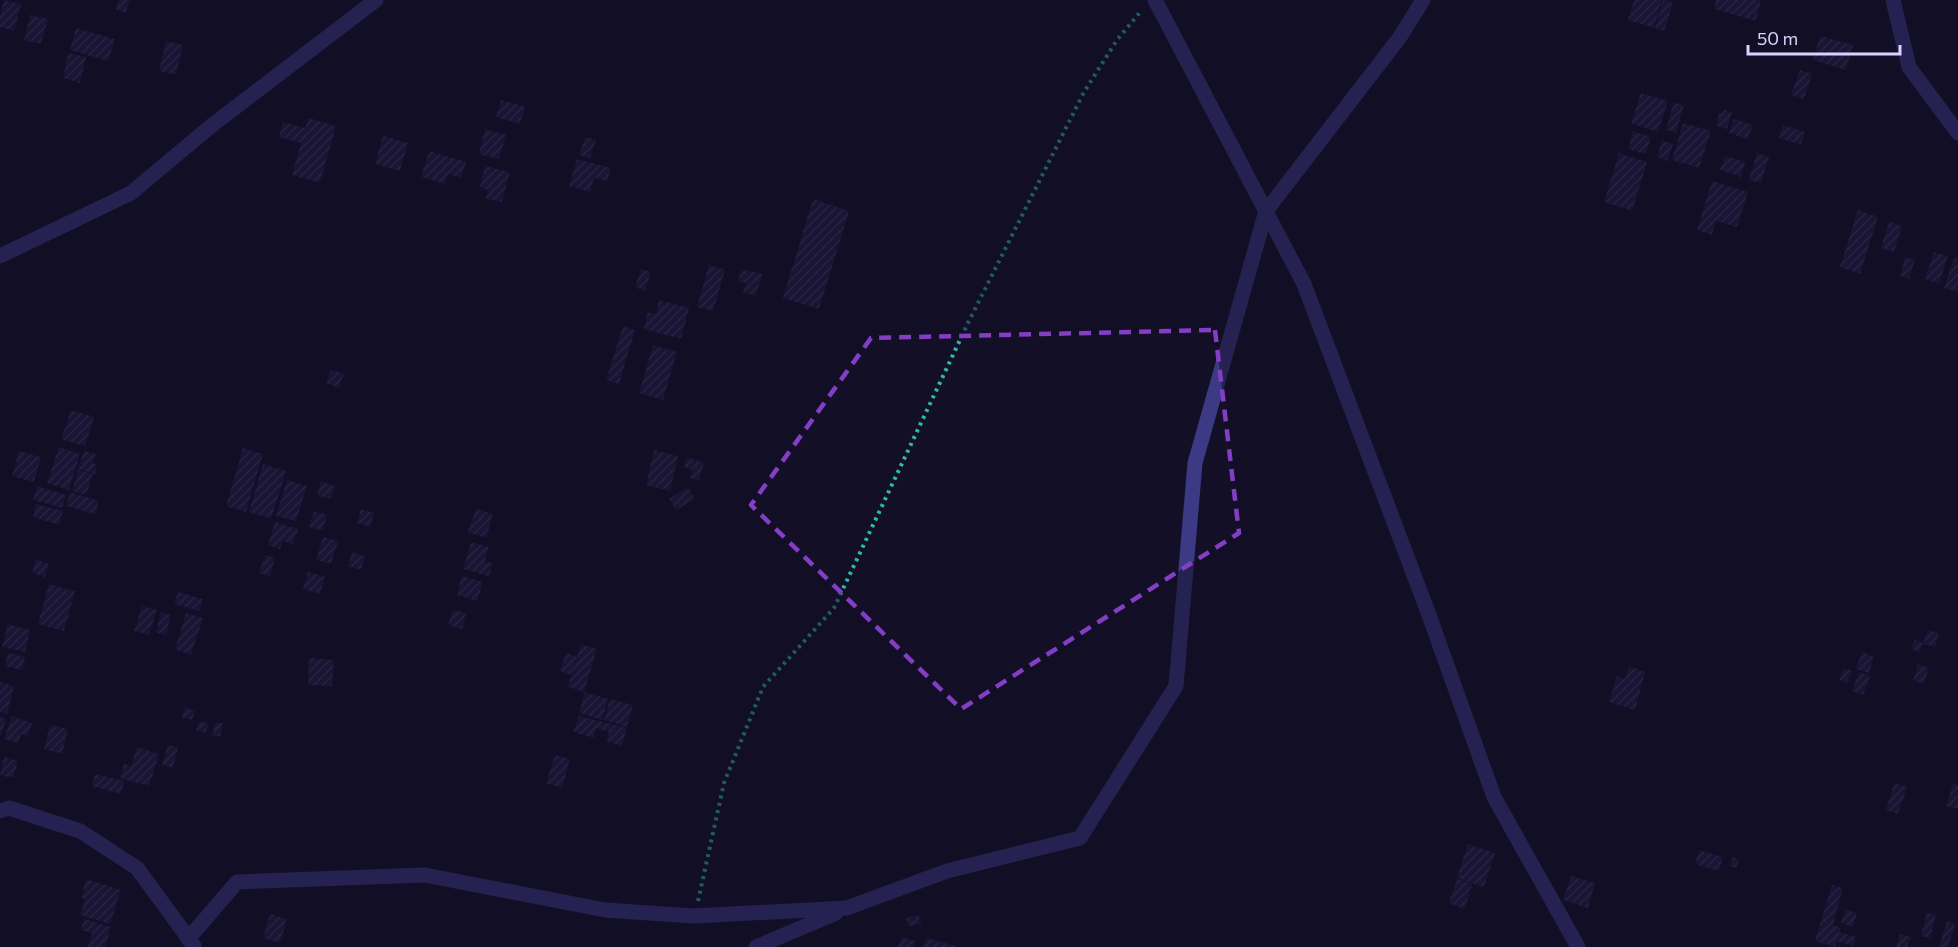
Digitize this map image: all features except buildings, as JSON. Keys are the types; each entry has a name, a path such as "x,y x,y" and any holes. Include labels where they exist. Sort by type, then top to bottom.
{"street":[{"path":"0,256 131,193 211,126 376,0"},
{"path":"756,947 847,908 946,871 1080,838 1176,686 1195,463 1266,211 1400,37 1423,0"},
{"path":"1893,0 1909,67 1958,133"},
{"path":"1149,4 1266,211 1304,284 1429,615 1494,797 1578,947"},
{"path":"3,808 80,831 137,868 191,943 237,882 424,875 605,910 694,916 847,908"}],"path":[{"path":"694,916 724,783 763,687 834,608 968,322 1084,92 1117,40 1149,4"}],"highlighted area":[{"path":"1215,330 1239,533 961,709 751,505 871,338"}]}
